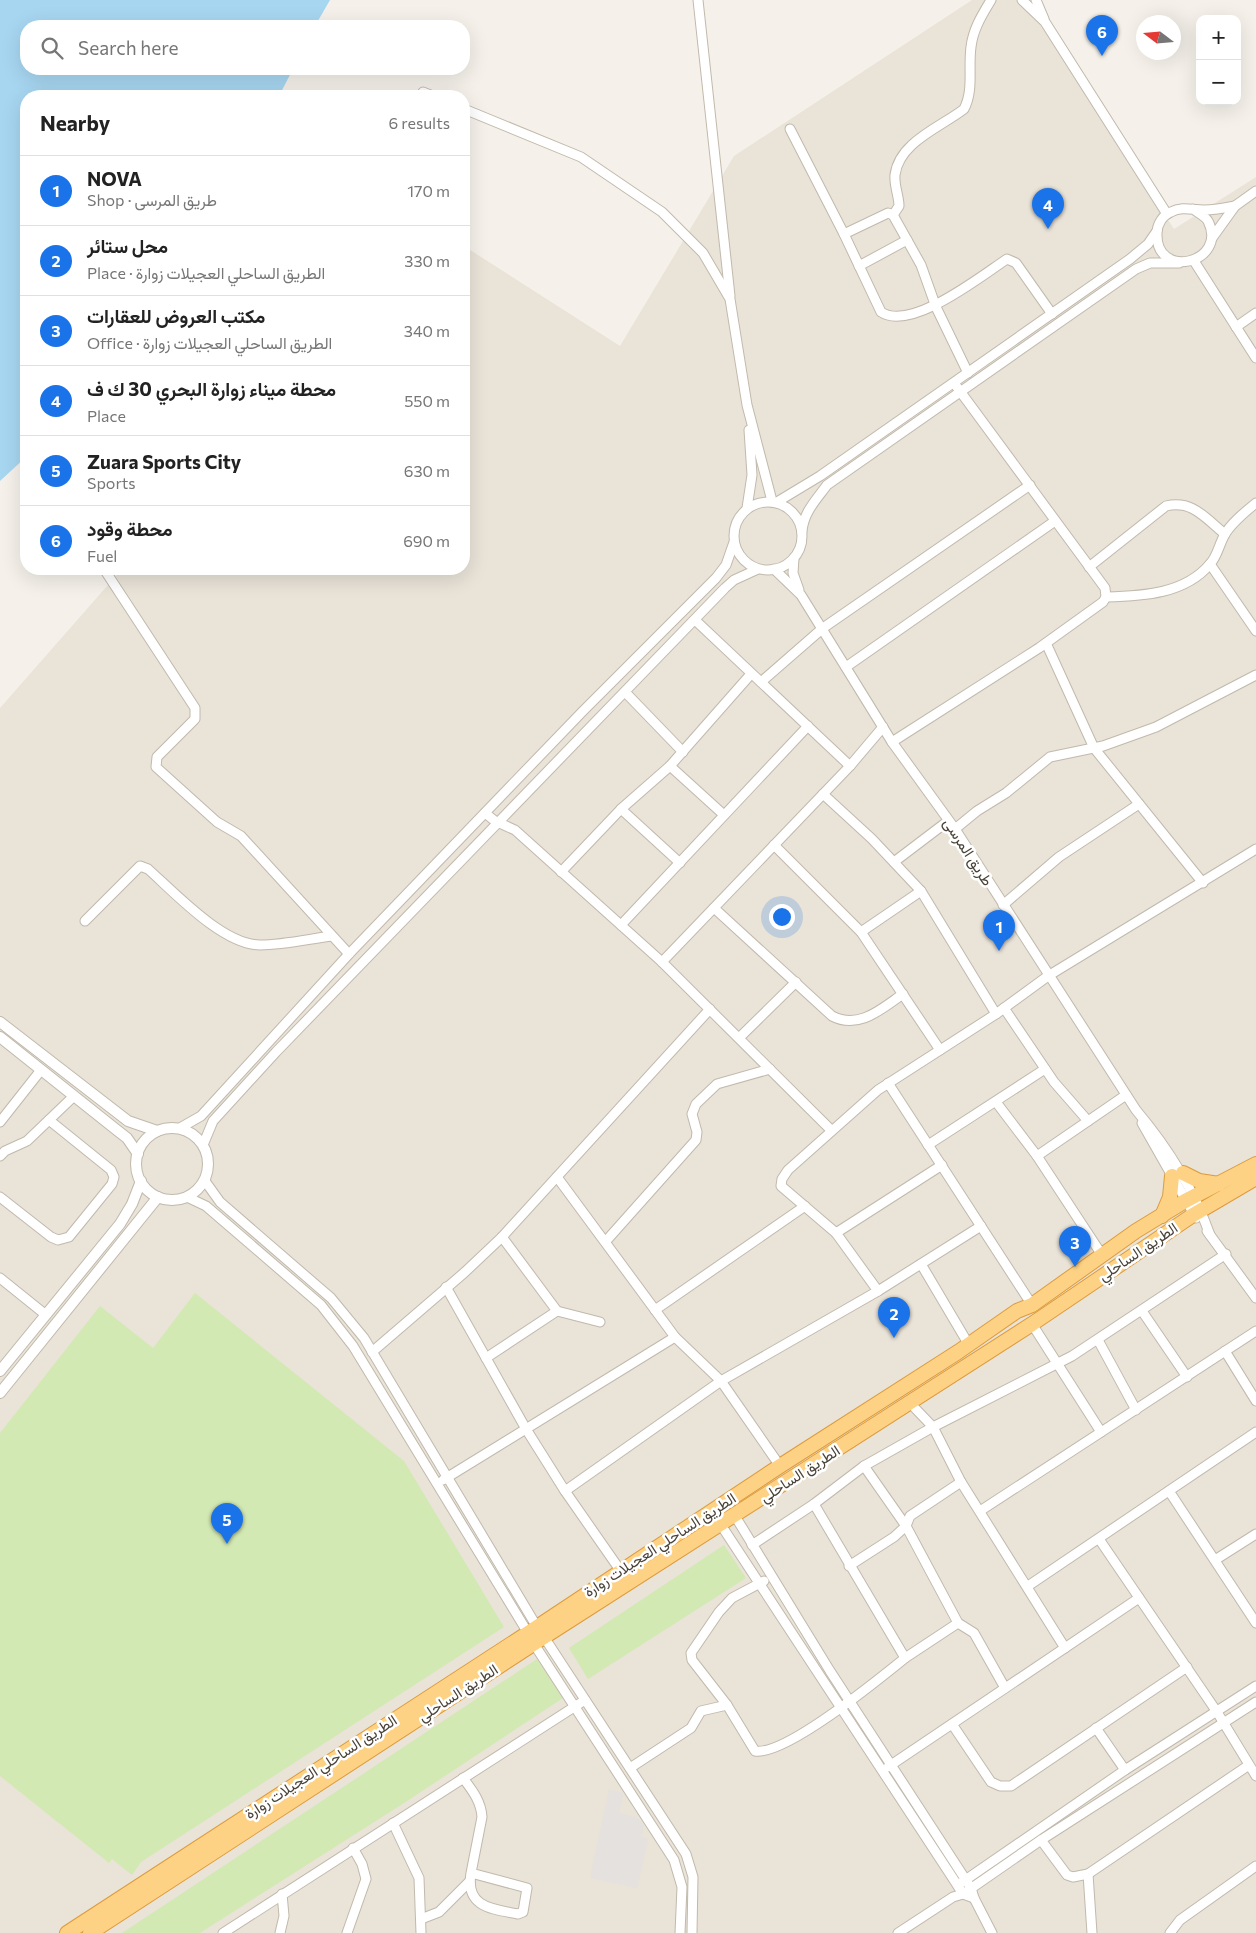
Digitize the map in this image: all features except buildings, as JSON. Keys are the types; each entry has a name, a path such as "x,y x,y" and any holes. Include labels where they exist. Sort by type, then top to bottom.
{"highway":[{"name":"الطريق الساحلي العجيلات زوارة","path":"67,1933 536,1635 620,1570 969,1345 1017,1311 1032,1304 1162,1216 1256,1164"},
{"path":"1162,1216 1177,1175 1219,1184"},
{"name":"الطريق الساحلي","path":"90,1933 536,1635 721,1525 1032,1324 1197,1212 1256,1178"}],"street":[{"path":"180,1128 201,1116 349,954 716,578 726,565 734,542 735,524 747,508 752,475 747,405 730,298 698,0"},
{"path":"893,215 899,206 894,178 900,161 910,146 957,115 964,109 969,100 972,38 979,20 991,0"},
{"path":"1022,0 1045,22"},
{"path":"1036,0 1045,22 1166,214"},
{"path":"470,111 581,156 662,212 703,253 730,298"},
{"path":"790,129 844,234 881,312 886,315 898,316 936,307 1007,259 1016,263 1052,314"},
{"path":"204,1145 213,1121 232,1099 734,580 758,569 774,569 788,564 794,558 801,544 803,522 807,513 827,485 1136,269 1150,263 1194,261 1206,252 1212,238 1235,206 1256,191"},
{"path":"774,502 820,476 1139,253 1166,214 1179,208 1206,210 1235,206"},
{"path":"1193,209 1207,220 1212,238"},
{"path":"844,234 888,213 893,215 921,265 936,307 968,373"},
{"path":"1156,231 1158,245 1162,251 1166,256 1179,262"},
{"path":"859,266 907,240"},
{"path":"1194,261 1256,358"},
{"path":"1236,327 1256,313"},
{"path":"892,742 1046,643 1103,602 1106,597 1105,588 954,383"},
{"path":"747,405 774,502"},
{"path":"761,682 824,628 1030,485"},
{"path":"747,508 763,502 774,502 789,509 798,519 802,532"},
{"path":"1089,567 1166,506 1178,503 1196,509 1224,534"},
{"path":"1106,597 1144,595 1179,586 1199,577 1210,564 1224,534 1247,510 1256,504"},
{"path":"846,667 1055,521"},
{"path":"734,542 738,554 746,563 758,569"},
{"name":"طريق المرسى","path":"794,558 793,573 801,595"},
{"path":"1210,564 1256,630"},
{"name":"طريق المرسى","path":"774,569 801,595 824,628 892,742 955,829 1002,905 1126,1095 1160,1140 1210,1234 1256,1298"},
{"path":"108,575 195,708 195,719 157,757 156,767 217,822 241,836 349,954"},
{"path":"695,620 850,766"},
{"path":"1046,643 1094,748 1202,883"},
{"path":"562,872 621,809 670,766 751,674"},
{"path":"955,829 977,811 1006,794 1050,757 1094,748 1156,727 1256,675"},
{"path":"625,692 683,752"},
{"path":"621,926 808,726"},
{"path":"662,962 850,766 883,728"},
{"path":"670,766 724,815"},
{"path":"823,794 922,891 996,1014"},
{"path":"1002,905 1059,857 1139,804"},
{"path":"621,809 680,863"},
{"path":"485,813 498,823 515,830 662,962 831,1130"},
{"path":"894,862 948,821"},
{"path":"774,845 861,932 940,1050"},
{"path":"878,1292 836,1233 781,1186 782,1179 788,1170 831,1130 888,1083 996,1014 1048,976 1256,849"},
{"path":"86,921 140,866 148,869 215,929 234,938 258,946 332,936"},
{"path":"861,932 922,891"},
{"path":"714,908 832,1016 848,1022 871,1015 903,994"},
{"path":"739,1038 796,982"},
{"path":"1004,1008 1046,1069 1088,1122"},
{"path":"372,1352 502,1237 710,1009"},
{"path":"0,1022 128,1121 157,1131"},
{"path":"0,1037 127,1138 138,1154"},
{"path":"606,1241 696,1140 697,1132 692,1114 696,1104 717,1084 770,1069"},
{"path":"928,1144 1046,1069"},
{"path":"0,1122 41,1070"},
{"path":"888,1083 1032,1304"},
{"path":"1037,1156 1126,1095"},
{"path":"0,1156 4,1151 27,1141 74,1096"},
{"path":"996,1102 1037,1156 1102,1255"},
{"path":"0,1197 52,1238 58,1240 68,1237 112,1184 114,1177 112,1170 49,1120"},
{"path":"168,1128 180,1128 193,1134 204,1145 208,1157 208,1169 200,1187 187,1197 168,1200 158,1197 151,1194 141,1182 136,1168 138,1154 142,1145 157,1131 168,1128"},
{"path":"836,1233 942,1166"},
{"path":"557,1178 606,1241 675,1337 721,1381 780,1466"},
{"path":"204,1180 220,1202 331,1298 372,1352 448,1477 574,1706 678,1870 682,1887 680,1933"},
{"path":"0,1371 120,1224 132,1204 141,1182"},
{"path":"0,1393 158,1197"},
{"path":"187,1197 206,1206 329,1315 353,1346 437,1484 536,1635 585,1700 686,1854 690,1863 694,1886 692,1933"},
{"path":"655,1310 805,1206"},
{"path":"565,1491 721,1381 878,1292 981,1226"},
{"path":"502,1237 557,1311 600,1322"},
{"path":"752,1544 814,1504 864,1466 933,1427 1098,1340 1226,1254"},
{"path":"921,1264 969,1345"},
{"path":"0,1278 46,1315"},
{"path":"446,1287 526,1429 565,1491 620,1570"},
{"path":"329,1315 339,1307"},
{"path":"486,1358 557,1311"},
{"path":"1142,1311 1187,1377"},
{"path":"1032,1324 1101,1432"},
{"path":"980,1511 1256,1332"},
{"path":"437,1484 675,1337"},
{"path":"1098,1340 1136,1410"},
{"path":"1225,1352 1256,1400"},
{"path":"910,1403 933,1427 961,1482 1028,1586 1065,1648"},
{"path":"1028,1586 1256,1432"},
{"path":"864,1466 906,1526 958,1623 974,1633 1005,1688"},
{"path":"849,1566 894,1537 906,1526 910,1516 961,1482"},
{"path":"1169,1491 1256,1623"},
{"path":"814,1504 905,1658"},
{"path":"735,1516 771,1577 850,1701 888,1768 961,1882 974,1898 992,1933"},
{"path":"721,1525 841,1706 888,1768"},
{"path":"1215,1560 1256,1534"},
{"path":"1100,1539 1217,1712 1256,1776"},
{"path":"771,1577 732,1598 691,1653 692,1660 727,1704 751,1747 758,1752 781,1745 850,1701 905,1658 958,1623"},
{"path":"888,1768 1139,1598"},
{"path":"952,1724 985,1776 991,1782 1000,1786 1010,1786 1187,1667"},
{"path":"821,1676 830,1671"},
{"path":"953,1897 961,1882 1125,1770 1256,1686"},
{"path":"223,1933 585,1700"},
{"path":"898,1933 953,1897 967,1891 1041,1840 1256,1702"},
{"path":"630,1768 691,1728 701,1711 727,1704"},
{"path":"1096,1728 1125,1770"},
{"path":"1041,1840 1067,1875 1073,1878 1088,1874 1249,1765"},
{"path":"463,1778 475,1794 482,1810 470,1877 474,1896 484,1907 518,1914 523,1912 527,1888 470,1877"},
{"path":"627,1788 637,1781"},
{"path":"393,1823 419,1878 422,1933"},
{"path":"347,1933 366,1879 362,1864 354,1848"},
{"path":"1170,1933 1180,1920 1256,1866"},
{"path":"1088,1874 1092,1933"},
{"path":"422,1919 438,1912 470,1877"},
{"path":"280,1933 284,1916 282,1894"}],"shaded area":[{"path":"972,0 1018,0 1040,24 1174,229 1256,177 1256,1933 0,1933 0,708 117,575 470,575 470,250 620,346 734,156"},
{"path":"609,1790 623,1793 619,1813 635,1817 640,1821 644,1826 641,1837 648,1839 637,1888 590,1878"}],"green space":[{"path":"195,1293 404,1461 504,1627 141,1862 132,1875 112,1859 109,1863 0,1776 0,1433 100,1306 153,1348"},
{"path":"724,1545 746,1578 588,1679 569,1648"},
{"path":"537,1659 563,1698 401,1805 200,1933 122,1933"}],"water":[{"path":"0,0 330,0 318,20 20,20 20,75 290,75 282,90 20,90 20,463 0,481"}],"place":[{"name":"محطة وقود","path":"1102,56"},
{"name":"محطة ميناء زوارة البحري 30 ك ف","path":"1048,229"},
{"name":"NOVA","path":"999,951"},
{"name":"مكتب العروض للعقارات","path":"1075,1267"},
{"name":"محل ستائر","path":"894,1338"},
{"name":"Zuara Sports City","path":"227,1544"}]}
